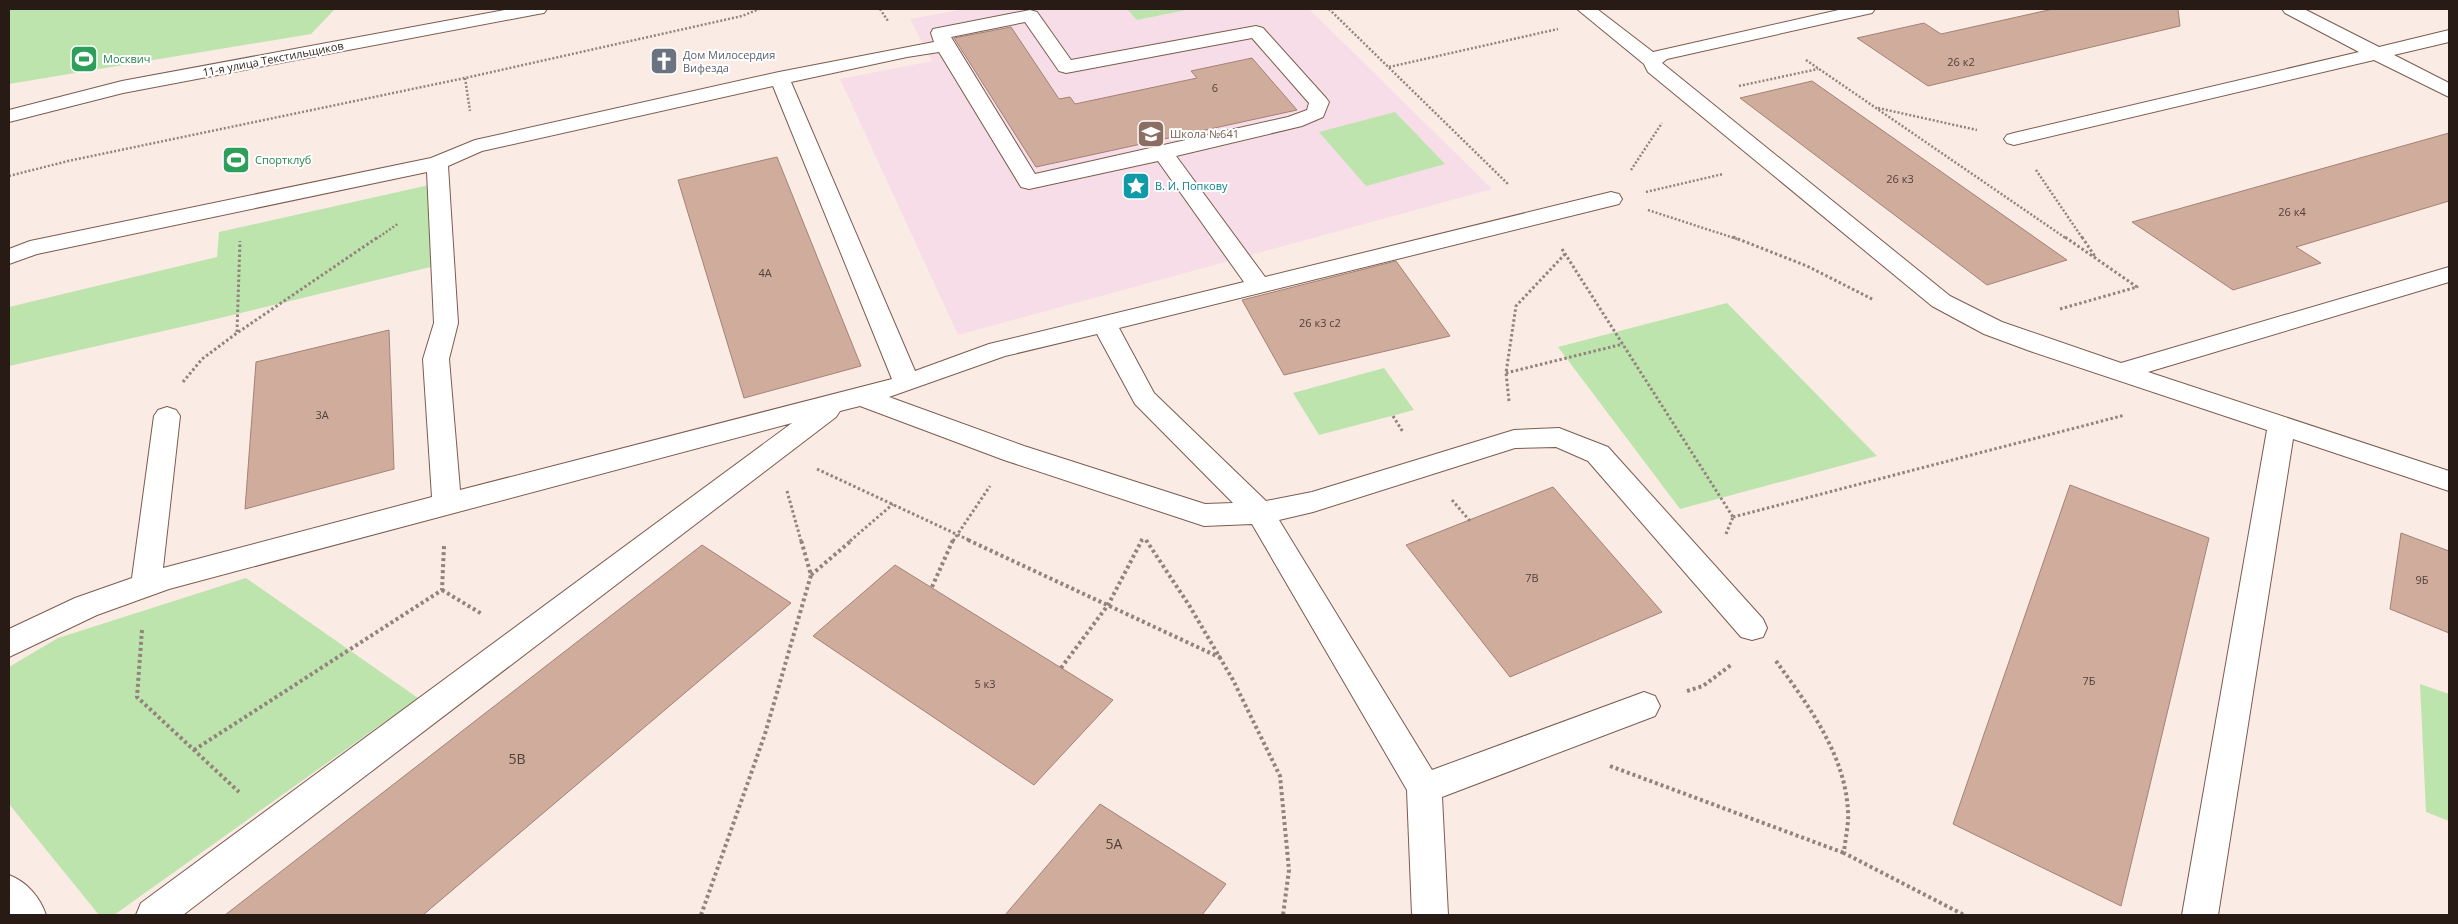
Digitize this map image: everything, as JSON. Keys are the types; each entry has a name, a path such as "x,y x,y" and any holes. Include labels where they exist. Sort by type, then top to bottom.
{"street":[{"name":"11-я улица Текстильщиков","path":"9,116 122,86 538,9"},
{"path":"1652,60 1661,55 1866,9"},
{"path":"2291,9 2449,91"},
{"path":"1593,14 1652,60 1655,68 1686,94 1941,301 1993,328 2039,345 2123,371 2449,481"},
{"path":"1030,16 1066,67 1256,32 1319,102 1316,113 1294,122 1029,182 945,46 940,33 1030,16"},
{"path":"2014,138 2449,36"},
{"path":"9,257 30,248 437,163 475,146 779,78 907,51 945,46"},
{"path":"779,78 907,383"},
{"path":"1163,153 1259,285"},
{"path":"437,163 446,323 436,359 447,504"},
{"path":"9,644 76,609 146,585 447,504 850,400 907,383 998,350 1611,199"},
{"path":"2123,371 2449,274"},
{"path":"1104,324 1144,398 1260,514 1424,788 1430,915"},
{"path":"154,915 776,449 850,400"},
{"path":"850,400 1204,515 1260,514 1313,502 1514,439 1559,437 1598,454 1752,628"},
{"path":"146,585 167,416"},
{"path":"2200,915 2282,424"},
{"path":"1424,788 1644,706"},
{"path":"9,892 28,915"}],"path":[{"path":"9,176 68,161 484,74 742,16 759,9"},
{"path":"1329,9 1541,216 1733,517 2198,396"},
{"path":"1388,67 1593,14"},
{"path":"1764,31 2137,287 1993,328"},
{"path":"1611,199 1686,94 1819,69"},
{"path":"1875,108 2014,138 2097,260"},
{"path":"1611,199 1772,163"},
{"path":"167,416 178,388 202,359 236,333 439,196"},
{"path":"236,333 240,241"},
{"path":"1514,439 1506,373 1516,306 1565,254"},
{"path":"1506,373 1623,344"},
{"path":"776,449 1221,658"},
{"path":"701,915 765,734 811,575 776,449"},
{"path":"932,587 956,534 1014,453"},
{"path":"1061,668 1108,605 1143,536 1148,496"},
{"path":"194,750 442,590 447,504"},
{"path":"811,575 893,504"},
{"path":"1143,536 1189,605 1221,658 1280,776 1289,870 1284,915"},
{"path":"146,585 137,697 274,825"},
{"path":"1644,706 1703,686 1732,664 1752,628 1813,712 1840,766 1849,809 1844,853"},
{"path":"1546,742 1844,853 1964,915"}],"shaded area":[{"name":"Школа №641","path":"964,9 1309,9 1492,189 958,335 840,79 932,61 910,19"}],"green space":[{"name":"Москвич","path":"9,9 335,9 311,34 9,84"},
{"path":"1127,9 1191,9 1137,20"},
{"path":"1395,112 1445,164 1366,186 1319,132"},
{"path":"438,183 443,264 212,320 9,366 9,307 217,257 219,232"},
{"path":"1727,303 1877,456 1680,509 1558,347"},
{"path":"1384,368 1414,410 1319,435 1293,393"},
{"path":"246,578 418,698 114,915 99,915 9,804 9,667 58,638"},
{"path":"2420,684 2449,694 2449,821 2426,812"}],"building":[{"path":"2053,9 2178,9 2180,26 1928,86 1857,38 1924,23 1941,34"},
{"path":"1011,27 1059,99 1070,97 1075,104 1197,78 1191,71 1252,58 1297,110 1036,167 954,38"},
{"path":"1812,81 2067,260 1987,285 1740,98"},
{"path":"2449,133 2449,201 2296,247 2321,263 2233,290 2132,222"},
{"path":"777,157 861,366 744,398 678,180"},
{"path":"1396,261 1450,336 1284,375 1242,300"},
{"path":"389,330 394,469 245,509 256,362"},
{"path":"2070,485 2209,538 2121,906 1953,824"},
{"path":"1553,487 1662,612 1510,677 1406,545"},
{"path":"2401,533 2449,551 2449,633 2390,609"},
{"path":"702,545 791,603 423,915 225,915"},
{"path":"895,565 1113,700 1034,785 813,636"},
{"path":"1100,804 1226,884 1202,915 1005,915"}],"place":[{"name":"Москвич","path":"84,59"},
{"name":"Дом Милосердия Вифезда","path":"664,61"},
{"name":"Школа №641","path":"1151,134"},
{"name":"Спортклуб","path":"236,160"},
{"name":"В. И. Попкову","path":"1136,186"}]}
